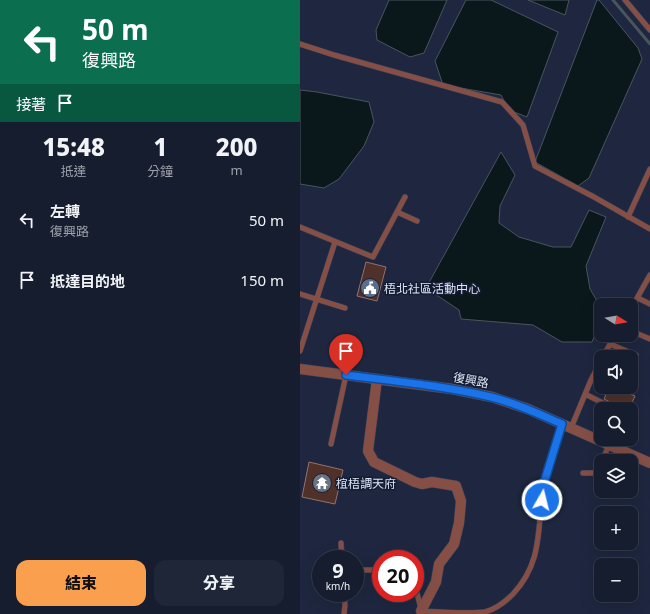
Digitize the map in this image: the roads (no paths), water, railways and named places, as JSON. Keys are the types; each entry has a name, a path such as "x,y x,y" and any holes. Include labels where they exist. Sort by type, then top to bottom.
{"street":[{"name":"復興路","path":"300,369 452,389 492,397 528,409 594,438"},
{"path":"377,379 368,451 374,462 415,482 422,484 432,482 456,486 461,501 459,523 454,544 439,564 436,582 420,612"},
{"name":"復興路","path":"611,446 650,463"}],"lane":[{"path":"625,0 650,30"},
{"path":"300,44 502,102 523,125 535,166 650,229"},
{"path":"628,217 650,169"},
{"path":"300,227 373,257 405,197"},
{"path":"397,212 417,221"},
{"path":"300,351 336,242"},
{"path":"649,278 638,298 650,304"},
{"path":"300,294 345,308"},
{"path":"638,334 650,339"},
{"path":"607,350 610,344 624,350"},
{"path":"418,602 420,612 484,612 496,608 519,587 531,568 535,556 543,486 566,426 585,394 594,374"},
{"path":"331,444 346,375"},
{"path":"585,394 601,402"},
{"path":"584,474 594,473"},
{"path":"341,543 341,550"},
{"path":"344,614 345,602"}],"waterway":[{"path":"613,0 650,44"}],"place":[{"name":"梧北社區活動中心","path":"370,288"},
{"name":"椬梧調天府","path":"322,483"}]}
